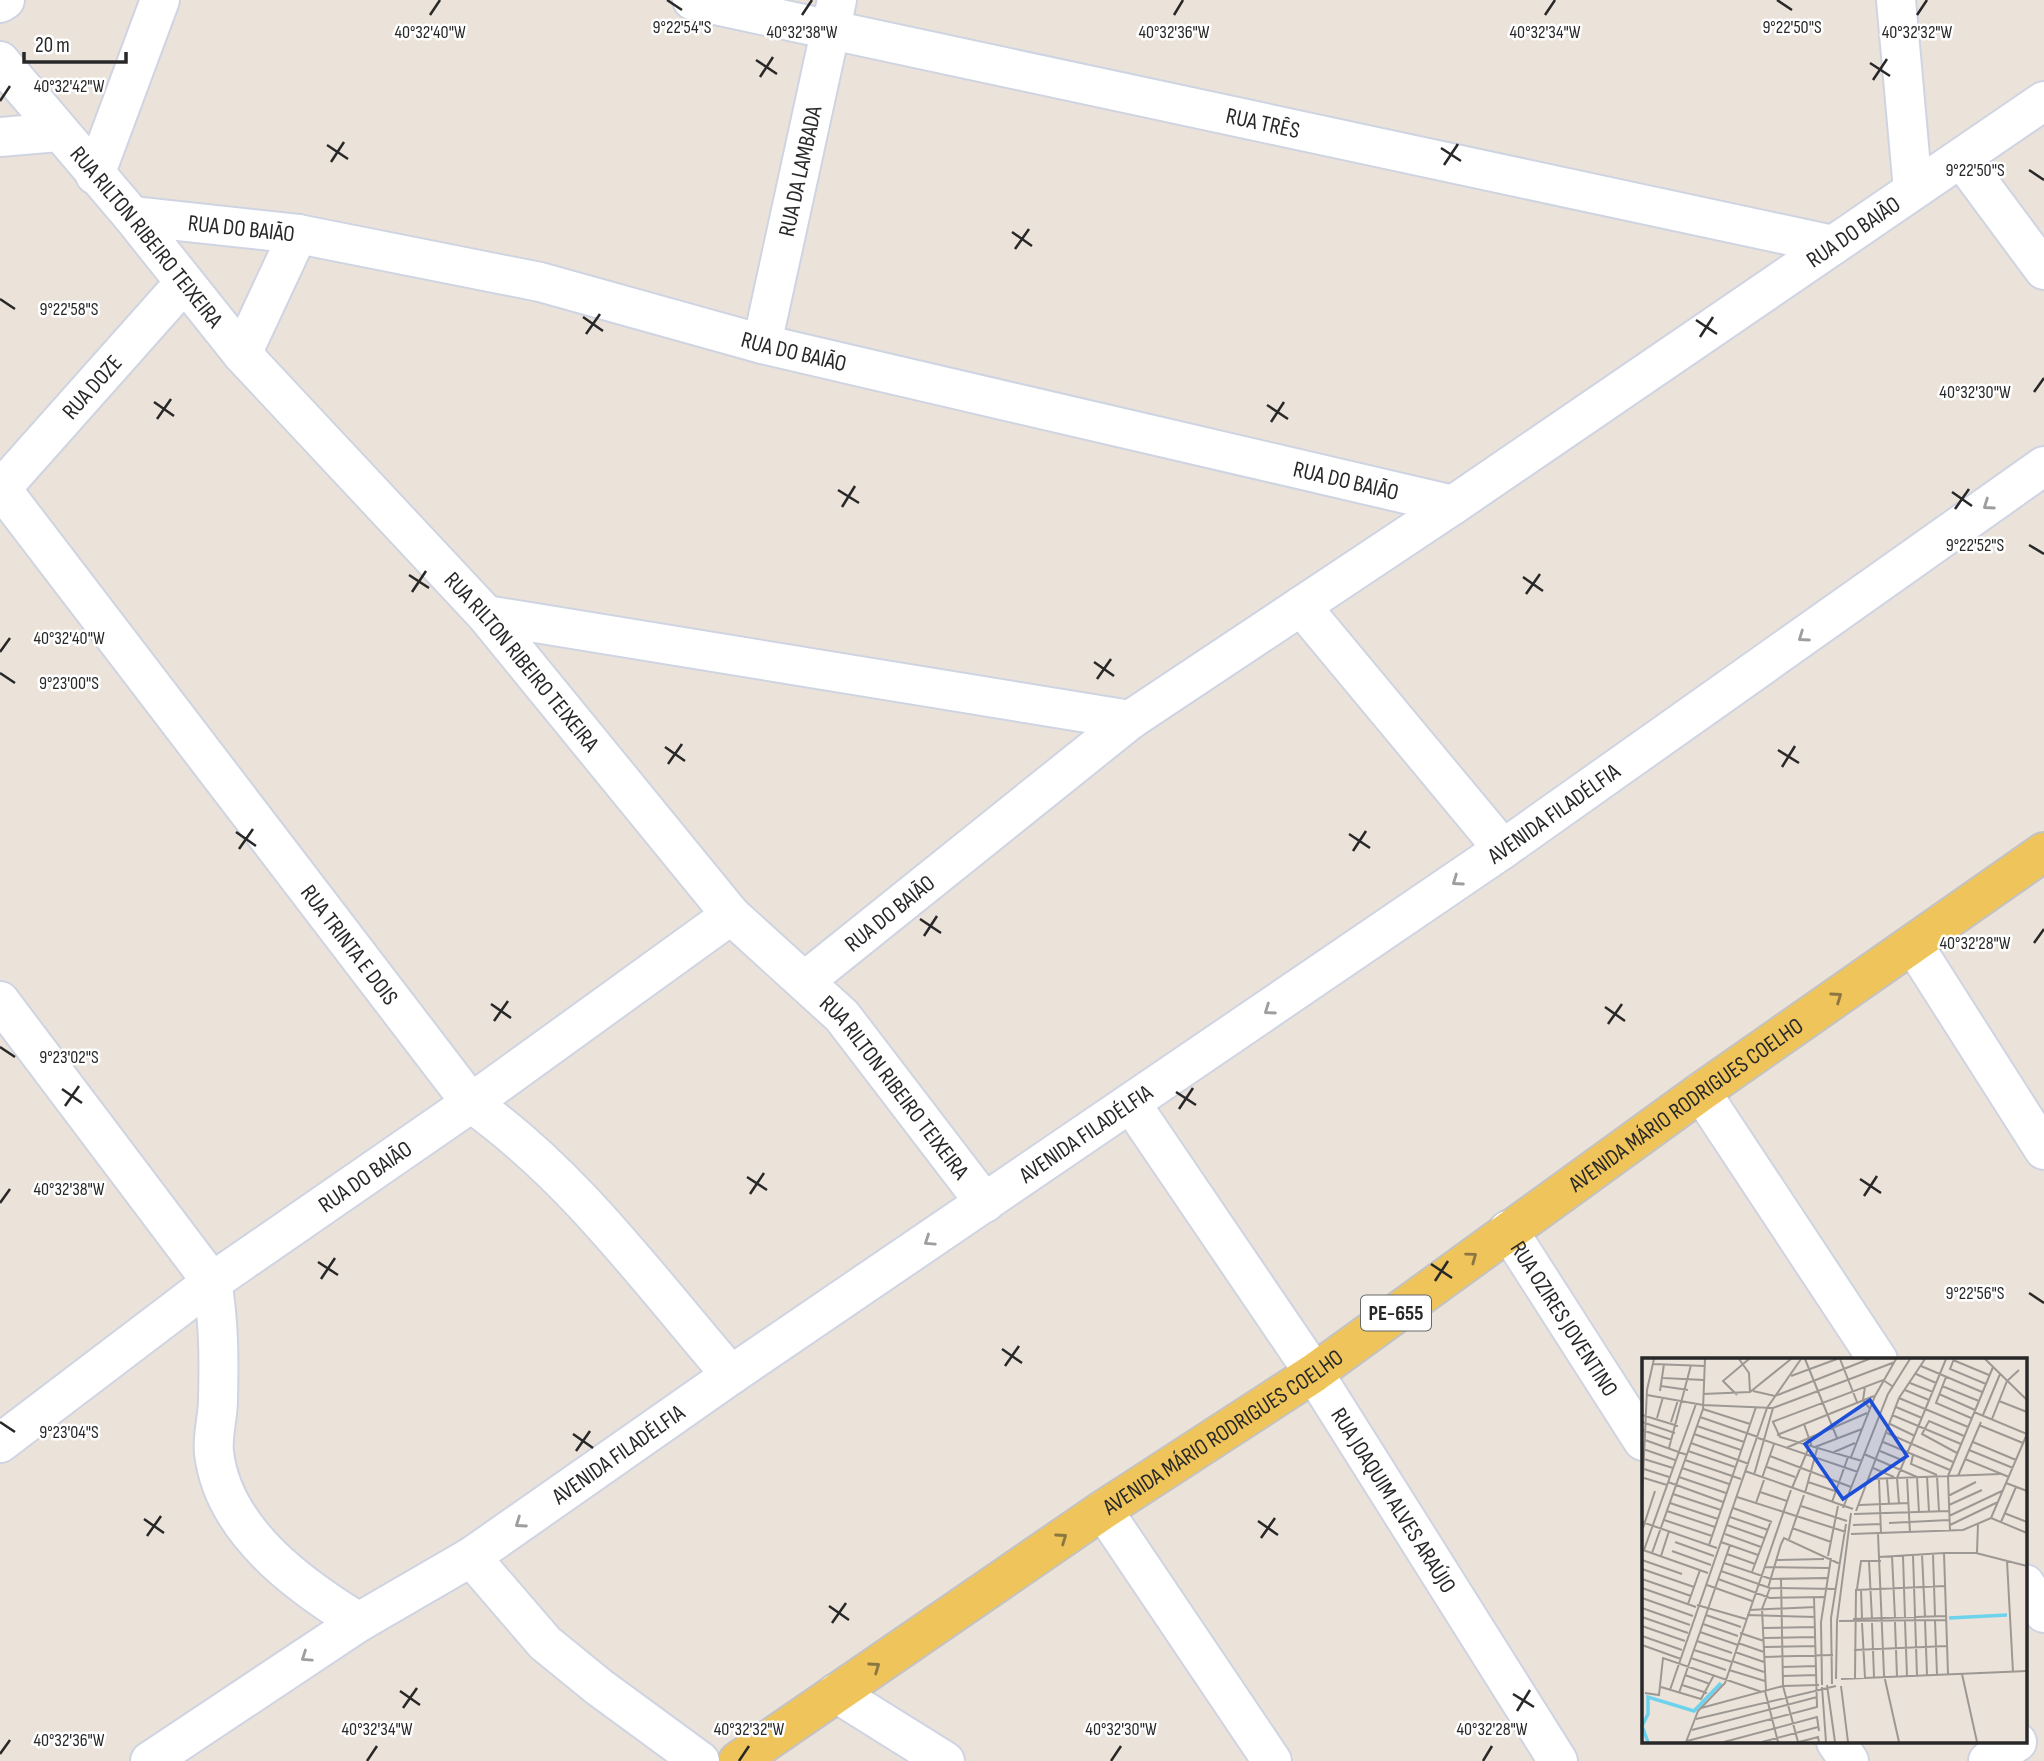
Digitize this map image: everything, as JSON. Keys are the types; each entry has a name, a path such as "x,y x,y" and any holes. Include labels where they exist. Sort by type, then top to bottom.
{"main road":[{"name":"AVENIDA MÁRIO RODRIGUES COELHO","path":"738,1761 1103,1510 1314,1373 1701,1092 2044,852"}],"street":[{"path":"0,3 5,0"},
{"path":"96,175 160,0"},
{"name":"RUA TRÊS","path":"692,0 834,15 1833,245"},
{"path":"1896,0 1913,190"},
{"name":"RUA DA LAMBADA","path":"762,344 834,15"},
{"name":"RUA RILTON RIBEIRO TEIXEIRA","path":"0,61 58,132 132,215 242,354 486,615 731,915 806,980 842,1016 985,1203"},
{"name":"RUA DO BAIÃO","path":"806,980 1130,720 1452,505 2044,100"},
{"path":"0,137 58,132"},
{"path":"1961,158 2044,270"},
{"name":"RUA DO BAIÃO","path":"132,215 298,234 540,282 762,344 1452,505"},
{"path":"242,354 298,234"},
{"name":"RUA DOZE","path":"0,489 184,283"},
{"name":"AVENIDA FILADÉLFIA","path":"150,1761 359,1622 471,1557 731,1375 1132,1105 1503,849 2044,466"},
{"name":"RUA TRINTA E DOIS","path":"0,489 471,1103 527,1148 591,1208 731,1375"},
{"path":"1301,606 1503,849"},
{"path":"486,615 1130,720"},
{"name":"RUA DO BAIÃO","path":"0,1443 212,1282 471,1103 731,915"},
{"path":"1913,944 2044,1150"},
{"path":"0,1001 212,1282 218,1315 214,1451 219,1481 233,1509 287,1572 322,1600 359,1622"},
{"path":"1701,1092 1877,1358"},
{"name":"RUA JOAQUIM ALVES ARAÚJO","path":"1132,1105 1314,1373 1558,1761"},
{"name":"RUA OZIRES JOVENTINO","path":"1508,1230 1642,1439"},
{"path":"1103,1510 1272,1761"},
{"path":"471,1557 545,1643 599,1687 700,1761"},
{"path":"2026,1586 2044,1613"},
{"path":"836,1693 945,1761"},
{"path":"2026,1736 2044,1724"},
{"path":"1837,1744 1849,1761"},
{"path":"1988,1761 2014,1744"}]}
